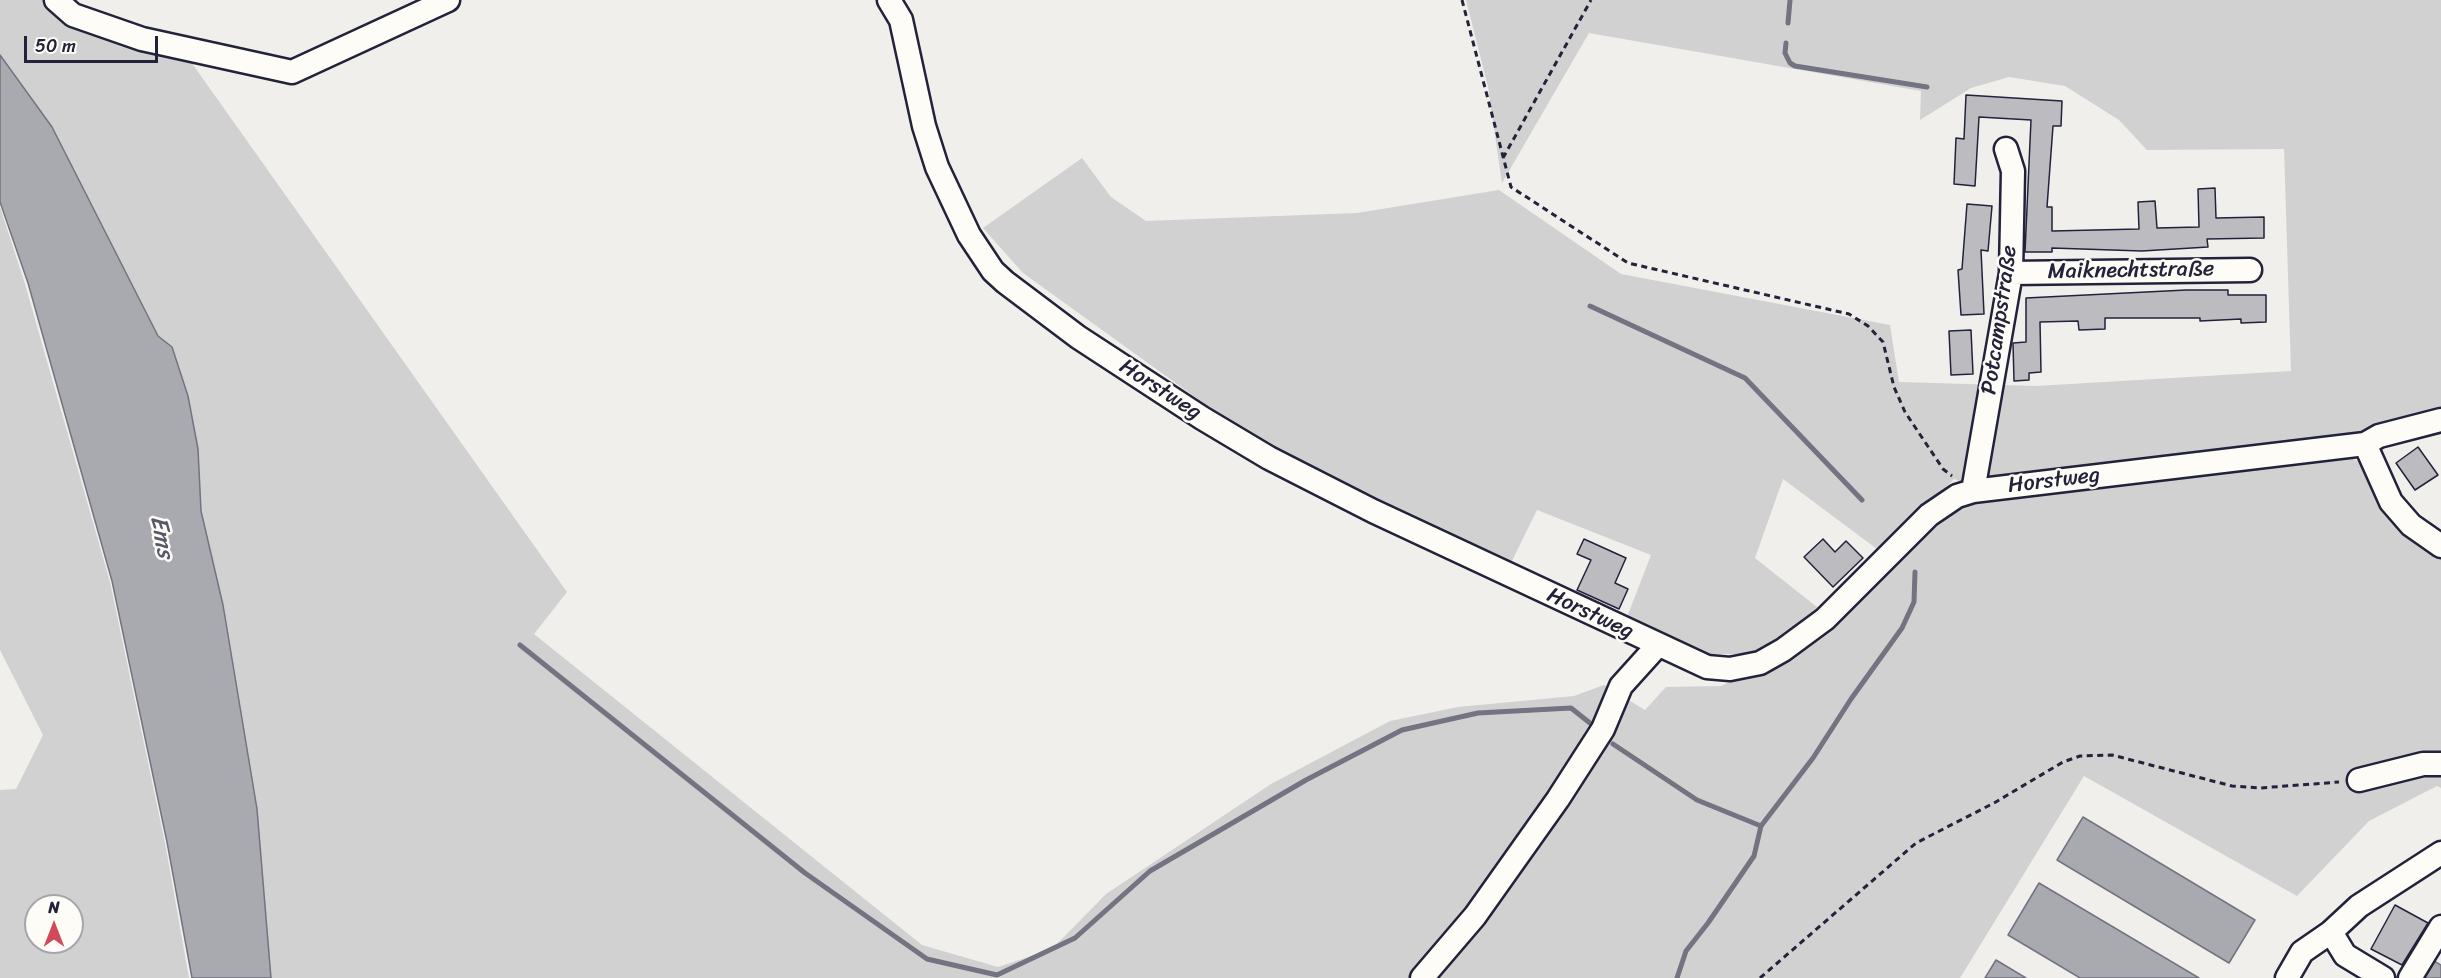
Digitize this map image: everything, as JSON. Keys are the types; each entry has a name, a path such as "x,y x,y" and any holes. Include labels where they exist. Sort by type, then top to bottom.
{"street":[{"path":"56,0 73,15 142,39 292,72 448,0"},
{"name":"Horstweg","path":"889,0 903,28 924,126 937,167 969,235 999,276 1078,337 1202,418 1269,458 1383,516 1707,667 1730,669 1760,663 1783,650 1825,619 1929,515 1957,496 1973,491 2365,444 2379,436 2441,420"},
{"name":"Potcampstraße","path":"1973,491 2011,273 2013,171 2006,149"},
{"name":"Maiknechtstraße","path":"2011,273 2250,270"},
{"path":"2365,444 2391,502 2411,525 2441,546"},
{"path":"1422,978 1475,916 1558,799 1603,729 1621,686 1658,645"},
{"path":"2359,780 2423,764 2441,764"},
{"path":"2287,978 2302,952 2331,932 2359,906 2441,853"},
{"path":"2410,978 2441,927"},
{"path":"2331,932 2345,955 2383,978"}],"path":[{"path":"1462,0 1511,187 1628,263 1849,314 1868,326 1883,342 1894,387 1905,412 1943,469 1973,491"},
{"path":"1503,159 1591,0"},
{"path":"1760,978 1917,843 1994,803 2063,762 2080,756 2112,755 2232,786 2260,788 2359,780"}],"shaded area":[{"path":"0,0 48,0 84,33 184,52 567,592 534,634 922,945 998,967 1052,949 1106,894 1271,784 1390,721 1458,707 1574,696 1604,685 1645,710 1666,687 1721,686 1754,671 1750,654 1708,654 1627,617 1651,555 1537,510 1509,567 1327,477 1220,415 1023,273 983,228 1082,158 1111,197 1146,221 1357,213 1499,190 1621,274 1890,325 1899,382 2036,386 2291,371 2284,149 2147,150 2119,120 2065,86 2009,77 1971,88 1920,120 1921,91 1589,33 1502,183 1488,87 1466,0 2441,0 2441,413 2363,435 1975,487 1954,479 1882,552 1924,538 1965,502 2344,454 2361,463 2441,552 2441,788 2437,786 2369,821 2297,896 2084,776 1960,978 271,978 257,809 223,605 201,511 198,449 184,382 172,347 158,336 52,127 0,55","holes":["1783,479 1881,552 1822,611 1755,558"]},
{"path":"0,207 25,284 110,582 165,843 189,978 0,978 0,790 16,789 43,735 0,650"}],"water":[{"name":"Ems","path":"0,55 52,127 158,336 172,347 188,396 198,449 201,511 223,605 257,809 271,978 192,978 167,842 112,581 28,283 0,202"},
{"path":"2083,817 2255,920 2229,963 2057,860"},
{"path":"2039,883 2199,978 2080,978 2008,935"},
{"path":"2429,958 2441,965 2441,978 2419,978"},
{"path":"1996,960 2026,978 1985,978"}],"building":[{"path":"1966,95 2062,101 2061,126 2053,126 2047,207 2052,207 2052,231 2139,229 2138,202 2155,201 2157,228 2199,227 2198,189 2215,188 2216,218 2264,217 2264,238 2207,239 2208,247 2142,251 2052,248 2052,252 2025,252 2031,120 1979,117 1975,186 1954,184 1956,138 1964,139"},
{"path":"1967,204 1992,206 1988,251 1981,250 1984,314 1961,315 1958,270 1962,269"},
{"path":"2228,290 2228,295 2266,295 2266,322 2241,323 2241,319 2200,321 2200,318 2105,318 2105,329 2079,330 2078,321 2040,322 2041,372 2029,373 2029,380 2014,381 2013,343 2026,342 2026,298"},
{"path":"1971,330 1973,374 1951,375 1949,331"},
{"path":"2418,447 2438,475 2415,490 2396,463"},
{"path":"1584,539 1626,558 1615,583 1628,589 1619,609 1577,590 1591,560 1577,554"},
{"path":"1823,539 1835,552 1846,541 1863,558 1833,587 1804,557"},
{"path":"2395,905 2428,923 2402,965 2371,949"}],"waterway":[{"path":"1788,23 1790,0"},
{"path":"1786,43 1785,53 1790,63 1795,66 1927,87"},
{"path":"1590,306 1745,378 1862,500"},
{"path":"1677,978 1686,951 1754,856 1761,826 1813,758 1851,699 1902,628 1914,602 1915,572"},
{"path":"520,645 805,873 927,959 997,975 1075,938 1150,871 1306,780 1402,730 1478,713 1571,708 1595,727"},
{"path":"1613,744 1697,800 1761,826"}]}
